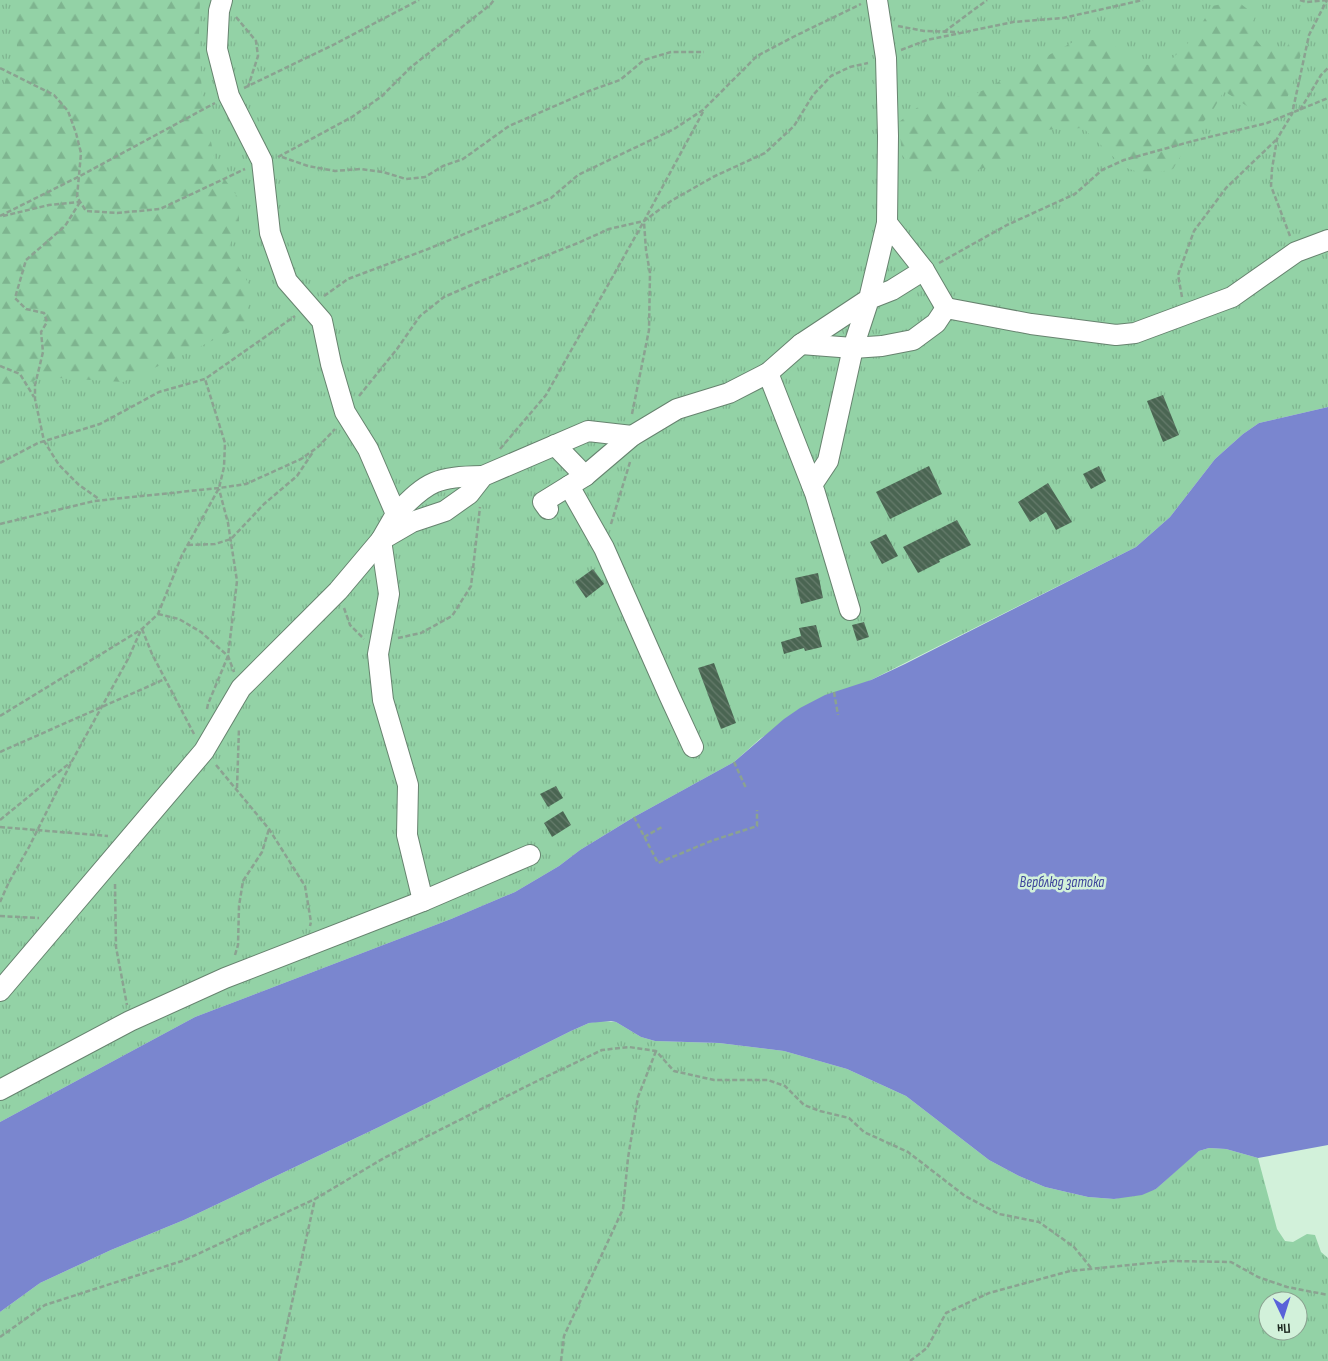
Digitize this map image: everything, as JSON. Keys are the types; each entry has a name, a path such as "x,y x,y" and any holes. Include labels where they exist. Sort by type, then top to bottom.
{"lane":[{"path":"812,485 828,461 854,348 870,299 887,224 888,136 886,58 875,3"},
{"path":"223,6 217,49 228,96 262,161 270,233 287,282 322,321 331,364 345,412 368,449 396,514"},
{"path":"887,224 924,270 946,308 1030,324 1116,335 1135,333 1232,297 1296,252 1328,240"},
{"path":"548,509 543,502 577,481 632,436 677,409 728,393 768,373 801,344 870,299 892,290 924,270"},
{"path":"801,344 854,348 882,346 913,340 936,323 946,308"},
{"path":"768,373 812,485 850,610"},
{"path":"0,991 204,751 242,688 338,590 381,540 396,514 415,494 433,482 461,477 483,476 588,431 632,436"},
{"path":"555,445 577,481 604,548 669,695 694,746"},
{"path":"381,540 412,522 445,511 469,494 483,476"},
{"path":"381,540 389,594 379,648 383,700 408,785 407,835 424,901"},
{"path":"0,1090 130,1021 225,978 424,901 530,855"}],"path":[{"path":"0,217 228,96 333,45 419,0"},
{"path":"943,32 988,0"},
{"path":"0,524 100,500 246,484 301,459 318,447 337,426 345,412 397,349 420,316 444,297 609,229 644,221 671,201 765,153 794,126 813,94 831,76 850,67 886,58 927,40 1013,22 1064,18 1143,0"},
{"path":"1186,314 1178,275 1194,231 1226,188 1277,139 1292,114 1309,35 1327,0 1300,0"},
{"path":"0,463 44,441 100,424 159,392 205,379 348,279 428,249 551,198 578,175 674,129 704,110 757,56 793,36 875,3 896,26 910,30 968,31"},
{"path":"223,6 256,41 258,56 248,86"},
{"path":"282,156 308,166 335,171 360,169 383,172 406,179 425,177 443,166 464,159 509,126 589,91 620,80 644,60 671,52 704,52"},
{"path":"1299,111 1321,75 1328,68"},
{"path":"924,270 1008,225 1075,194 1102,170 1124,160 1267,123 1328,98"},
{"path":"498,452 546,395 704,110"},
{"path":"1277,139 1271,186 1296,252"},
{"path":"0,217 14,212 49,205 80,202 64,226 26,260 15,298 26,309 44,313 47,322 41,332 43,352 35,385 35,399 44,441 58,465 79,485 100,500"},
{"path":"604,548 632,454 632,418 649,330 650,273 644,221"},
{"path":"0,366 20,374 35,399"},
{"path":"0,716 142,629 158,614 182,555 219,488 224,467 226,443 205,379"},
{"path":"188,546 215,544 230,539 264,504 297,476 314,450"},
{"path":"338,590 350,625 379,648 420,633 452,616 471,586 483,476"},
{"path":"207,713 208,704 228,656 237,580 228,523 219,488"},
{"path":"158,614 179,619 201,632 228,656 242,688"},
{"path":"142,629 165,679 204,751 270,829 305,886 311,922 305,947"},
{"path":"0,902 142,629"},
{"path":"0,752 165,679"},
{"path":"834,692 838,715"},
{"path":"237,789 239,727"},
{"path":"0,820 72,761"},
{"path":"734,762 746,788"},
{"path":"634,817 658,863 711,841 758,826 757,810"},
{"path":"644,837 662,827"},
{"path":"0,828 130,838"},
{"path":"225,978 234,960 238,945 239,906 243,881 262,852 270,829"},
{"path":"115,883 116,947 130,1021"},
{"path":"0,916 60,919"},
{"path":"0,1337 46,1305 186,1260 315,1199 393,1154 602,1050 629,1047 656,1052 674,1071 714,1080 768,1080 785,1086 804,1105 849,1118 864,1132 908,1152 965,1196 999,1214 1039,1222 1074,1247 1092,1269"},
{"path":"561,1361 564,1336 623,1209 628,1158 638,1097 656,1052"},
{"path":"279,1361 315,1199"},
{"path":"910,1361 927,1348 946,1313 989,1293 1070,1271 1171,1261 1231,1262 1258,1277 1287,1287 1328,1295"}],"green space":[{"path":"0,0 1328,0 1328,407 1259,423 1243,434 1215,459 1170,517 1136,547 871,680 761,738 734,762 634,817 515,892 451,919 195,1017 0,1122"},
{"path":"16,0 200,0 199,33 202,96 216,167 239,199 239,224 228,249 250,286 246,324 185,354 123,382 43,377 5,392 0,404 0,195 5,192 0,183 0,94 17,53"},
{"path":"1237,1 1255,15 1252,35 1262,47 1286,50 1291,37 1299,37 1302,43 1291,89 1282,109 1270,116 1256,112 1224,91 1213,110 1195,132 1173,169 1146,175 1124,167 1083,128 1041,130 1004,162 964,174 921,177 902,155 899,122 923,103 978,93 1075,41 1109,39 1132,66 1168,63 1194,37 1212,6"},
{"path":"601,1021 616,1022 641,1037 655,1041 719,1043 784,1051 847,1069 906,1096 989,1160 1019,1176 1045,1187 1088,1197 1114,1199 1156,1189 1191,1157 1199,1151 1209,1148 1226,1149 1258,1158 1277,1229 1285,1241 1293,1242 1307,1234 1315,1235 1321,1252 1328,1258 1328,1361 0,1361 0,1312 40,1283 111,1250 184,1220 379,1127 589,1023"}],"water":[{"name":"Верблюд затока","path":"1328,407 1328,1145 1258,1158 1226,1149 1209,1148 1199,1151 1156,1189 1142,1195 1114,1199 1088,1197 1045,1187 1019,1176 989,1160 906,1096 847,1069 784,1051 719,1043 655,1041 641,1037 616,1022 589,1023 379,1127 184,1220 111,1250 40,1283 0,1312 0,1122 195,1017 451,919 515,892 634,817 734,762 784,719 800,708 825,695 871,680 905,664 1136,547 1170,517 1215,459 1243,434 1259,423"}],"building":[{"path":"1163,395 1179,435 1163,442 1147,401"},
{"path":"929,466 942,494 890,519 876,492"},
{"path":"1099,466 1106,481 1091,489 1083,474"},
{"path":"1048,483 1072,522 1056,530 1046,512 1030,522 1018,502"},
{"path":"957,520 971,545 939,560 940,562 918,573 903,547"},
{"path":"886,534 898,556 882,564 870,542"},
{"path":"593,569 604,584 586,598 575,582"},
{"path":"818,573 823,598 801,604 795,578"},
{"path":"864,622 869,637 857,641 852,625"},
{"path":"816,625 822,647 805,651 804,648 784,654 781,642 801,636 799,628"},
{"path":"714,663 736,723 721,729 698,668"},
{"path":"556,786 563,798 548,807 540,794"},
{"path":"563,811 571,825 552,837 544,823"}]}
